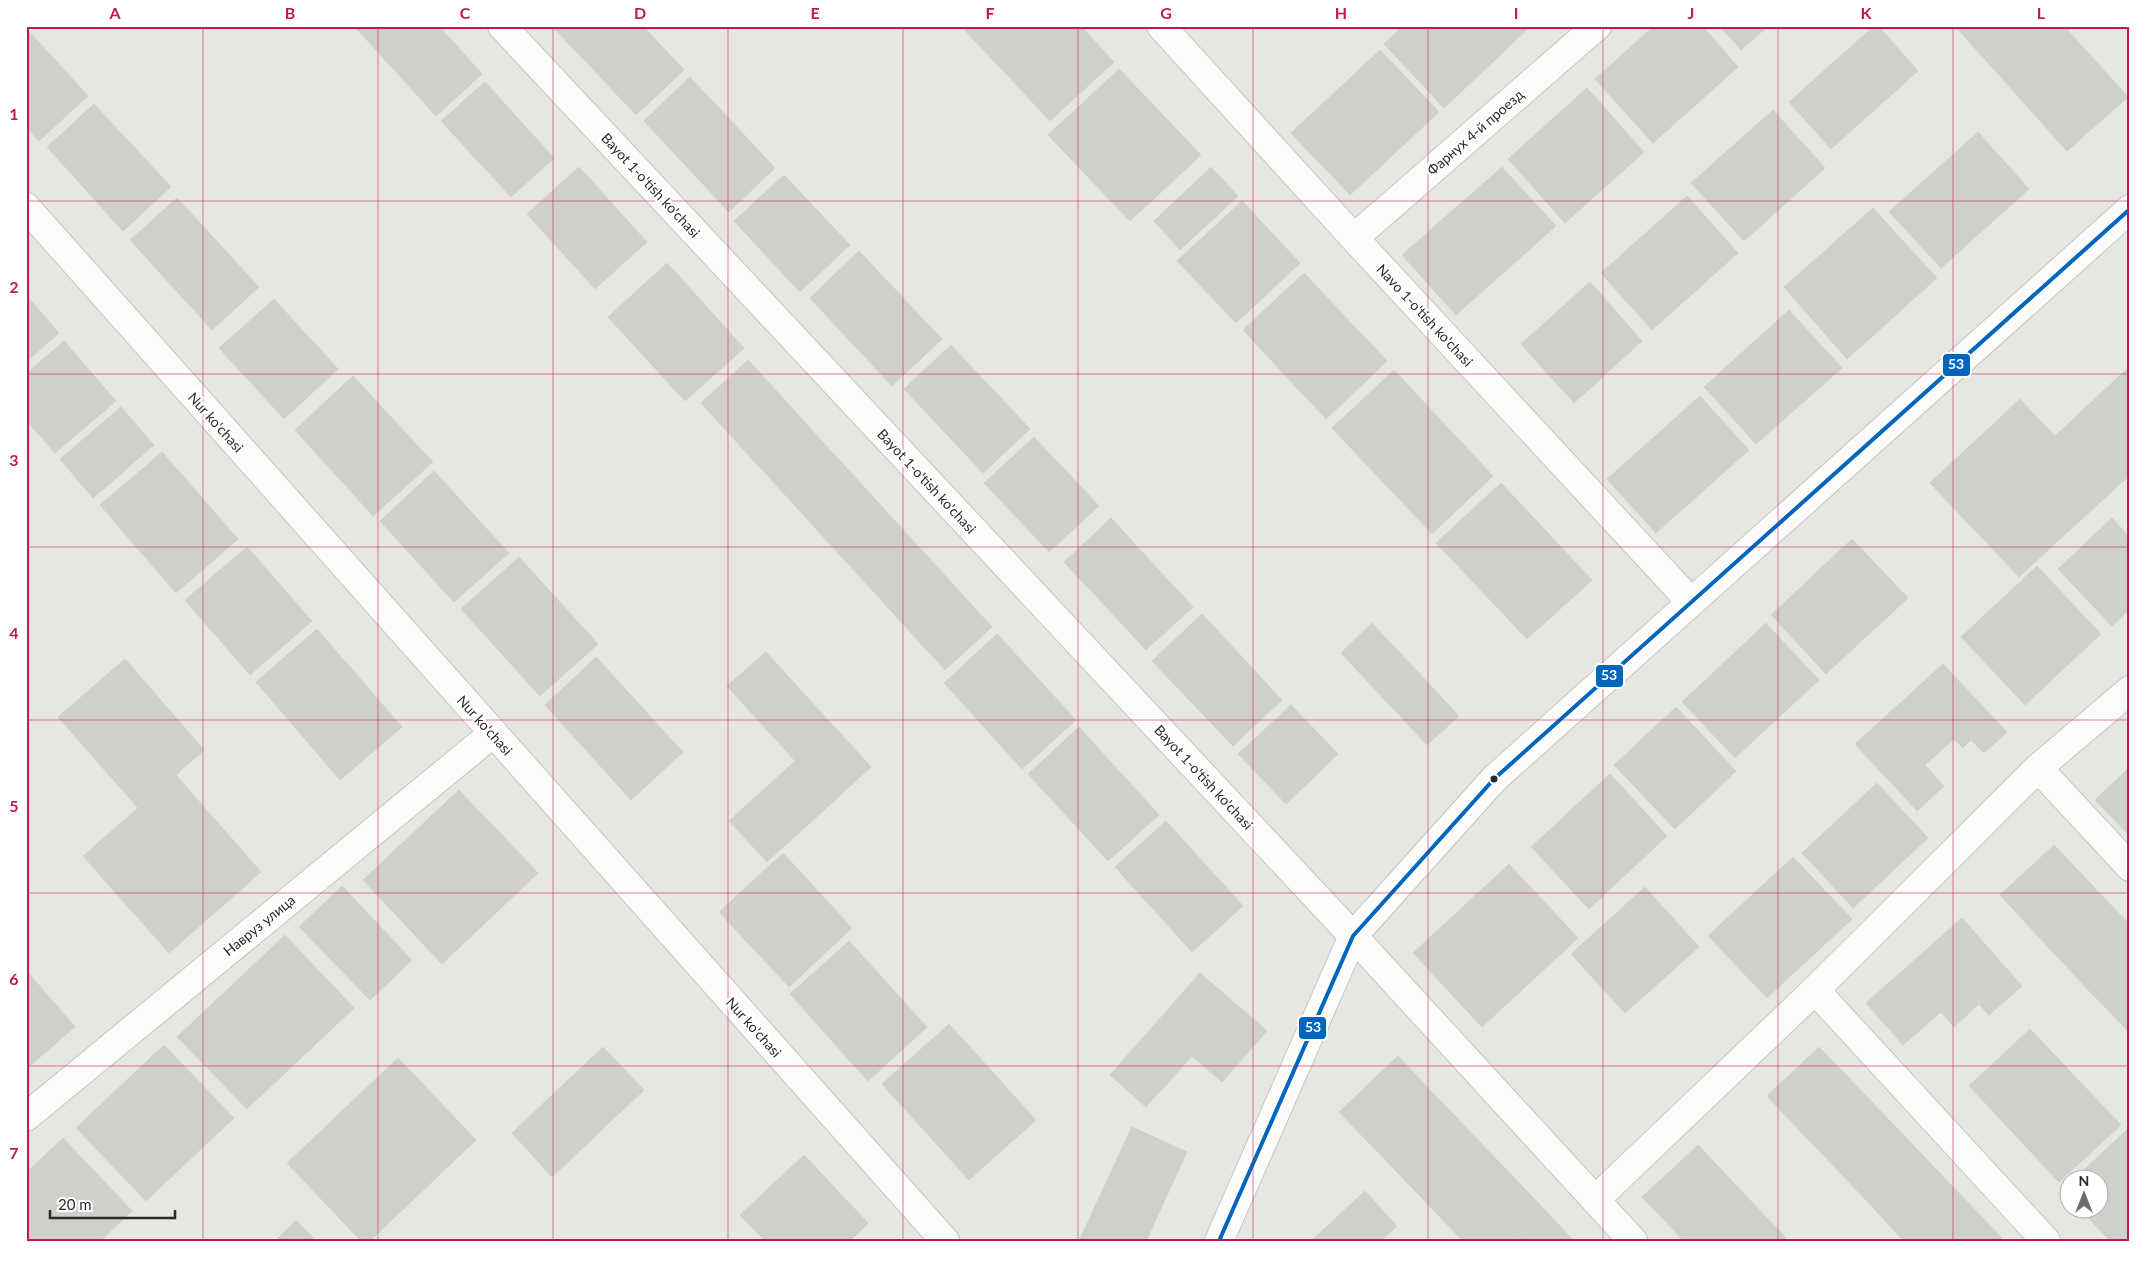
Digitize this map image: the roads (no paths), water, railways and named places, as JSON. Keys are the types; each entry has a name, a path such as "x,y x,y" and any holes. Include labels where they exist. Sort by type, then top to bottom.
{"street":[{"name":"Bayot 1-o'tish ko'chasi","path":"502,26 1353,936 1633,1241"},
{"name":"Navo 1-o'tish ko'chasi","path":"1161,26 1354,238 1691,602"},
{"name":"Фарнух 4-й проезд","path":"1354,238 1597,26"},
{"name":"Nur ko'chasi","path":"26,208 945,1241"},
{"path":"1219,1241 1353,936 1494,780 2130,209"},
{"path":"1595,1200 1815,990 2038,768 2130,690"},
{"name":"Навруз улица","path":"26,1117 492,734"},
{"path":"2038,768 2130,867"},
{"path":"1815,990 2046,1241"}]}
